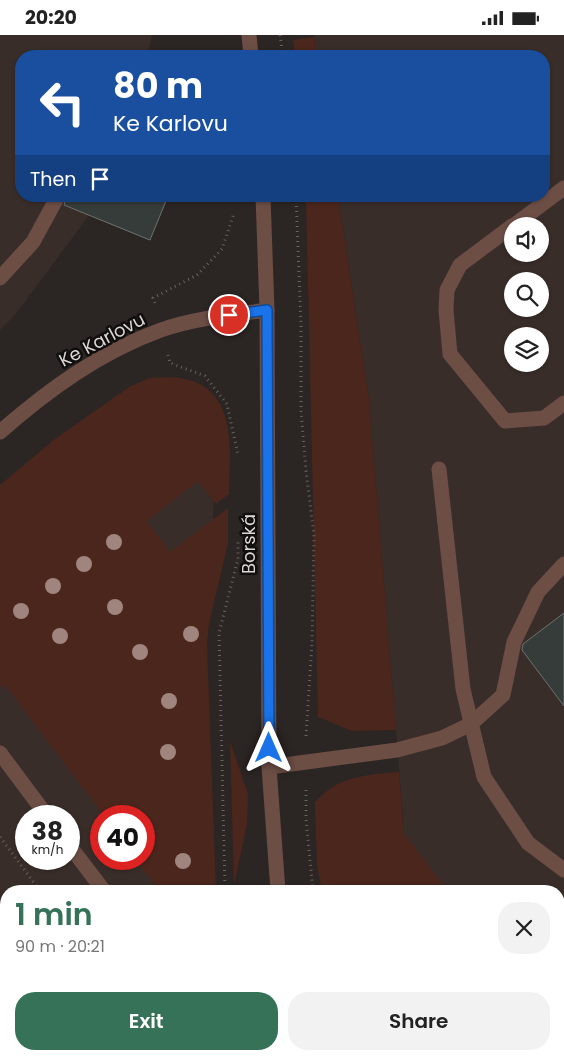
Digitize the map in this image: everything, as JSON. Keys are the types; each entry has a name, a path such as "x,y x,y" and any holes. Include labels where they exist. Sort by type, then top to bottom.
{"street":[{"path":"249,35 250,50"},
{"path":"550,198 564,188"},
{"path":"0,278 33,242 55,202"},
{"name":"Borská","path":"263,202 267,310 270,767 278,885"},
{"path":"525,217 545,202"},
{"path":"504,233 460,265 447,290 446,310 450,354 505,421 544,418 564,403"},
{"name":"Ke Karlovu","path":"0,432 51,389 90,364 162,329 210,317 267,310"},
{"path":"439,469 463,689 484,777 528,843 564,870"},
{"path":"270,767 398,750 442,738 471,725 503,695 514,642 538,593 564,564"},
{"path":"0,753 39,805"},
{"path":"80,859 99,885"}],"path":[{"path":"280,35 282,50"},
{"path":"296,202 301,326 301,410 314,535 312,643 306,714 306,819 312,885"},
{"path":"234,206 234,216 222,249 197,275 153,298 170,363 205,376 227,404 238,453 238,462"},
{"path":"224,885 219,633 238,559 238,539"},
{"path":"0,837 36,885"}],"shaded area":[{"path":"0,35 152,35 148,50 15,50 15,202 95,202 90,214 15,315 0,330"},
{"path":"314,35 564,35 564,885 409,885 369,400 339,202 550,202 550,50 316,50"},
{"path":"314,37 316,50 294,50 293,40"},
{"path":"306,202 339,202 369,400 396,730 352,731 318,717"},
{"path":"175,377 198,383 211,392 220,404 228,432 230,448 229,494 216,504 198,481 147,521 170,552 228,508 228,543 209,624 207,644 216,885 155,885 144,870 155,870 155,805 96,805 5,685 0,688 0,485 55,439 129,387 149,378"},
{"path":"159,415 214,483 212,571 197,630 203,885 0,885 0,523"},
{"path":"230,741 248,794 247,824 234,885"},
{"path":"399,772 404,833 443,885 321,885 317,866 315,802 337,784 354,778"}],"building":[{"path":"65,202 166,202 150,240 64,205"},
{"path":"564,613 564,706 522,650 523,644"}],"route":[{"path":"229,315 267,310 269,748"}]}
